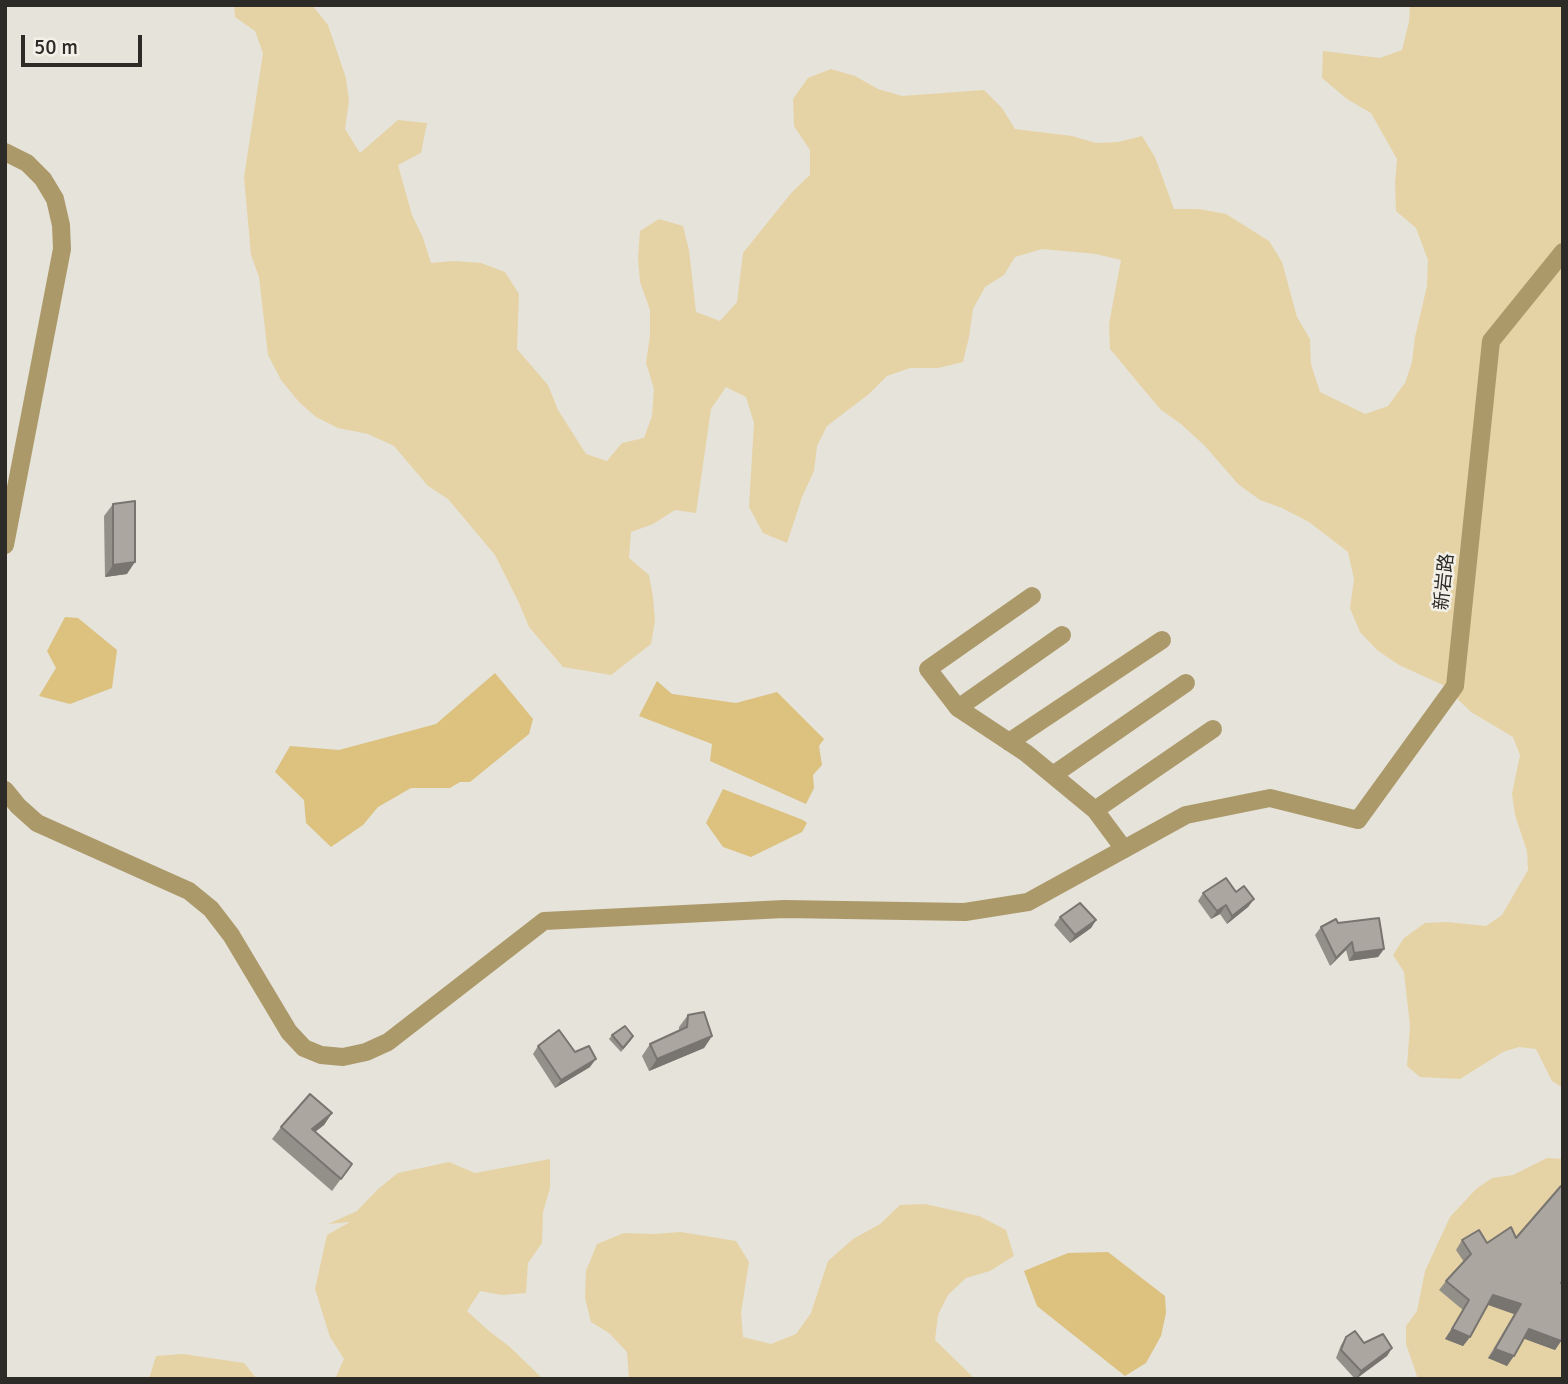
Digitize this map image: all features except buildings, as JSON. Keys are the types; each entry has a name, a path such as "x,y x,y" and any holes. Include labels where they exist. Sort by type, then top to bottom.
{"street":[{"path":"5,152 27,163 43,179 55,199 61,225 62,249 5,545"},
{"name":"新岩路","path":"1124,849 1186,815 1270,798 1357,820 1455,686 1491,341 1563,252"},
{"path":"5,808 189,891 211,909 231,935 289,1032 304,1048 321,1055 343,1057 366,1052 388,1042 544,920 783,909 965,912 1028,902 1124,849 1095,810 1009,742 958,708 928,669 1032,596"},
{"path":"958,708 1062,635"},
{"path":"1009,742 1162,640"},
{"path":"1053,775 1186,683"},
{"path":"1095,810 1213,729"},
{"path":"5,790 37,823"}],"shaded area":[{"path":"234,5 312,5 328,25 346,78 349,101 345,129 360,153 398,120 427,123 421,153 398,165 412,215 431,263 481,263 505,272 519,294 517,349 548,385 558,410 586,454 607,461 622,443 644,438 652,416 654,389 646,363 650,310 640,282 640,231 659,219 683,226 689,250 696,312 720,321 737,302 743,253 792,192 810,175 810,150 794,126 793,99 808,78 831,69 902,96 984,90 1002,108 1015,129 1072,136 1096,143 1118,142 1142,136 1155,157 1174,209 1199,209 1226,214 1269,241 1282,262 1297,317 1310,339 1311,364 1320,392 1365,414 1388,406 1405,383 1412,362 1427,286 1428,260 1416,228 1396,211 1397,159 1371,113 1347,99 1322,78 1323,51 1380,58 1402,50 1410,5 1563,5 1563,1088 1552,1081 1536,1049 1519,1047 1503,1052 1460,1079 1420,1077 1407,1066 1410,1026 1404,972 1393,955 1404,938 1425,923 1486,926 1502,915 1528,870 1527,851 1515,815 1512,794 1520,755 1513,737 1471,712 1443,685 1399,665 1377,650 1360,632 1350,608 1354,579 1348,552 1309,522 1260,500 1238,484 1205,446 1160,409 1110,349 1109,324 1121,260 1096,254 1042,249 1015,257 1004,275 985,287 973,309 963,362 938,368 910,368 887,376 869,394 827,426 817,446 814,471 802,497 787,543 763,533 749,507 754,423 746,397 726,387 711,409 696,513 675,510 653,524 631,532 629,558 649,575 653,597 655,621 651,644 611,675 563,667 529,627 495,555 448,499 428,486 394,446 368,434 338,428 316,417 281,380 268,355 259,277 251,255 244,177 263,53 255,31 235,17"},
{"path":"65,617 78,618 117,650 112,688 70,704 39,696 56,668 47,651"},
{"path":"495,673 533,719 529,734 470,782 460,782 450,788 411,788 378,807 363,825 331,847 306,823 304,800 275,772 290,746 339,750 436,724"},
{"path":"657,681 672,694 736,703 777,692 824,739 819,746 822,765 813,775 814,788 806,804 710,761 712,744 639,716"},
{"path":"723,789 807,823 802,832 751,857 723,847 706,823"},
{"path":"1547,1158 1563,1159 1563,1379 1418,1379 1406,1344 1406,1326 1417,1311 1425,1271 1450,1217 1476,1189 1492,1178 1513,1175"},
{"path":"550,1159 550,1188 543,1212 542,1243 528,1263 526,1293 502,1295 480,1291 467,1311 543,1379 335,1379 344,1359 330,1337 315,1289 327,1235 350,1222 328,1224 357,1211 398,1173 449,1162 475,1173"},
{"path":"925,1204 979,1216 1006,1230 1014,1256 990,1271 966,1278 948,1295 938,1315 935,1340 975,1379 629,1379 627,1352 609,1333 591,1322 585,1298 586,1271 597,1244 624,1233 681,1232 736,1241 749,1262 741,1313 743,1337 771,1344 796,1334 811,1313 828,1261 853,1239 880,1224 900,1205"},
{"path":"1108,1252 1165,1296 1166,1313 1161,1336 1146,1363 1125,1376 1037,1306 1024,1271 1068,1253"},
{"path":"183,1354 244,1363 257,1379 149,1379 156,1356"}]}
